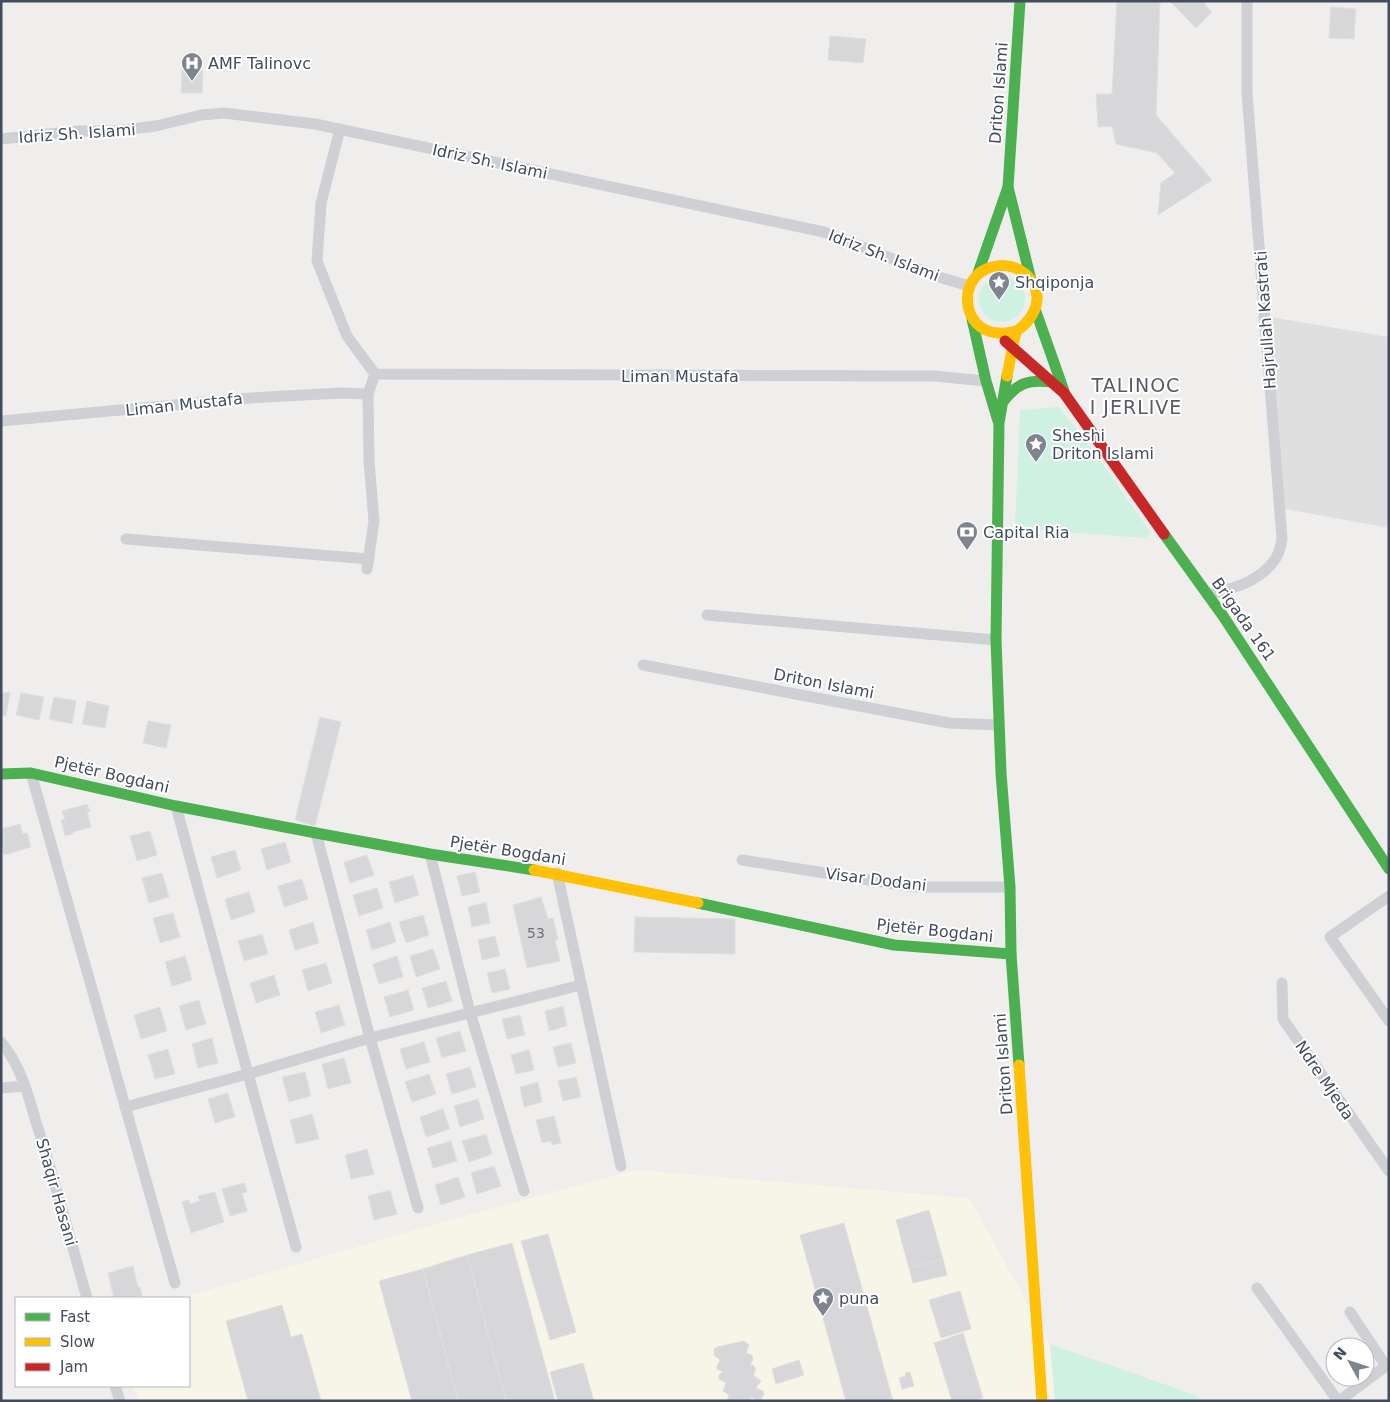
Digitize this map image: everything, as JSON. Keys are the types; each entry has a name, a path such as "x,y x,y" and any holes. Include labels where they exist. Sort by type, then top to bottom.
{"street":[{"name":"Driton Islami","path":"999,423 986,381 966,300 969,286 978,273 1008,187 1020,1"},
{"name":"Hajrullah Kastrati","path":"1208,595 1243,585 1263,573 1277,557 1282,540 1247,93 1247,1"},
{"name":"Idriz Sh. Islami","path":"1,139 78,131 114,131 148,127 201,114 224,113 340,129 824,232 939,277 969,286"},
{"path":"126,539 368,564 374,521 369,460 368,394 374,374 347,336 317,262 321,203 340,129"},
{"name":"Driton Islami","path":"1008,187 1037,299 1032,318 1017,331 1012,346 999,423 996,640 1001,773 1010,887 1012,954 1042,1401"},
{"path":"978,273 991,266 1006,264 1020,270 1031,280"},
{"name":"Brigada 161","path":"1035,309 1064,393"},
{"path":"972,319 988,332 1007,334 1017,331"},
{"name":"Brigada 161","path":"997,334 1064,393 1269,684 1389,869"},
{"name":"Liman Mustafa","path":"374,374 924,376 986,381"},
{"path":"1002,403 1010,391 1020,384 1039,380 1052,382"},
{"name":"Liman Mustafa","path":"1,421 251,398 341,393 368,394"},
{"path":"707,615 996,640"},
{"name":"Driton Islami","path":"643,665 949,723 999,725"},
{"path":"31,773 175,1283"},
{"name":"Pjetër Bogdani","path":"1,774 31,773 176,806 316,833 430,854 556,872 894,945 1012,954"},
{"path":"176,806 296,1247"},
{"path":"316,833 370,1038 418,1208"},
{"path":"430,854 470,1012 524,1191"},
{"name":"Visar Dodani","path":"742,860 914,887 1010,887"},
{"path":"556,872 621,1166"},
{"path":"1389,896 1330,937 1389,1021"},
{"name":"Ndre Mjeda","path":"1282,983 1283,1019 1389,1171"},
{"path":"126,1107 370,1038 580,985"},
{"name":"Shaqir Hasani","path":"1,1042 11,1053 25,1086 52,1171 87,1297"},
{"path":"1,1088 25,1086"},
{"path":"1257,1288 1338,1401 1386,1366 1350,1312"},
{"path":"115,1387 120,1401"}],"shaded area":[{"path":"1258,315 1389,337 1389,528 1280,508"},
{"path":"636,1170 969,1198 1050,1344 1055,1401 139,1401 132,1387 190,1387 190,1297 184,1297 457,1218"}],"green space":[{"path":"997,276 1007,276 1021,286 1025,299 1021,312 1015,318 1007,322 997,322 983,312 979,304 979,294 989,280"},
{"path":"1059,407 1097,456 1151,533 1145,538 1023,529 1015,525 1020,410"},
{"path":"1050,1344 1195,1395 1202,1401 1055,1401"}],"building":[{"path":"1117,1 1160,1 1156,115 1212,180 1158,215 1161,183 1175,173 1157,153 1116,144 1112,126 1098,127 1096,94 1112,94"},
{"path":"1170,1 1202,1 1212,12 1196,28"},
{"path":"1331,7 1356,9 1354,39 1329,38"},
{"path":"830,36 866,39 863,63 828,60"},
{"name":"AMF Talinovc","path":"182,70 203,71 202,93 181,93"},
{"path":"1,692 10,693 6,716 1,715"},
{"path":"21,693 44,697 39,720 16,715"},
{"path":"54,697 76,701 72,724 49,719"},
{"path":"87,701 109,706 105,728 82,724"},
{"path":"320,717 341,722 315,826 295,820"},
{"path":"148,721 171,725 166,748 143,743"},
{"path":"87,804 90,812 87,812 91,827 65,836 61,820 65,819 62,811"},
{"path":"20,824 23,834 27,833 31,847 4,855 1,847 1,829"},
{"path":"150,831 157,855 137,861 130,836"},
{"path":"285,842 291,862 267,870 261,849"},
{"path":"235,850 241,870 217,878 211,857"},
{"path":"367,855 374,875 350,883 344,862"},
{"path":"475,872 480,892 462,896 457,876"},
{"path":"162,873 169,897 149,903 142,878"},
{"path":"413,875 419,895 395,903 389,882"},
{"path":"302,879 308,899 284,907 278,886"},
{"path":"377,888 383,908 359,916 353,895"},
{"path":"249,892 255,912 231,920 225,899"},
{"path":"541,897 548,919 553,918 558,939 555,940 560,961 527,968 513,905"},
{"path":"486,902 490,923 472,927 468,907"},
{"path":"173,913 180,937 160,943 153,918"},
{"path":"423,915 429,935 406,943 399,922"},
{"path":"635,917 735,919 735,954 634,952"},
{"path":"313,922 319,943 295,950 289,930"},
{"path":"390,922 396,942 372,950 366,930"},
{"path":"262,934 268,954 244,961 238,941"},
{"path":"495,936 500,956 482,960 478,940"},
{"path":"433,949 440,969 416,977 410,956"},
{"path":"185,956 192,980 172,986 165,962"},
{"path":"397,956 403,977 379,984 373,964"},
{"path":"326,963 332,983 308,991 302,970"},
{"path":"505,969 510,989 492,993 487,973"},
{"path":"274,975 280,995 256,1003 250,983"},
{"path":"446,981 452,1001 428,1008 422,988"},
{"path":"408,990 414,1010 390,1017 384,997"},
{"path":"199,1000 206,1024 186,1030 179,1006"},
{"path":"339,1005 345,1025 321,1033 315,1012"},
{"path":"563,1006 567,1026 549,1031 545,1011"},
{"path":"160,1007 167,1031 141,1039 134,1015"},
{"path":"520,1015 525,1035 507,1039 502,1019"},
{"path":"460,1031 466,1051 442,1058 436,1038"},
{"path":"212,1038 218,1063 198,1068 192,1044"},
{"path":"424,1042 430,1062 406,1069 400,1049"},
{"path":"571,1043 576,1063 558,1067 553,1047"},
{"path":"168,1049 175,1074 155,1079 148,1055"},
{"path":"529,1050 534,1070 516,1074 511,1055"},
{"path":"344,1058 351,1083 328,1089 322,1064"},
{"path":"470,1067 476,1087 452,1094 446,1074"},
{"path":"305,1072 311,1096 289,1102 282,1077"},
{"path":"429,1074 436,1094 412,1102 405,1082"},
{"path":"576,1077 581,1097 563,1101 558,1081"},
{"path":"538,1082 542,1102 524,1107 520,1087"},
{"path":"228,1093 235,1117 215,1123 208,1099"},
{"path":"478,1099 484,1119 460,1127 454,1106"},
{"path":"443,1109 450,1129 426,1137 420,1117"},
{"path":"312,1114 319,1139 296,1144 290,1120"},
{"path":"554,1116 561,1143 552,1145 551,1141 542,1143 536,1120"},
{"path":"486,1134 492,1154 469,1162 462,1141"},
{"path":"451,1141 457,1161 433,1168 427,1148"},
{"path":"367,1149 374,1174 351,1179 345,1155"},
{"path":"494,1166 501,1186 477,1194 471,1173"},
{"path":"458,1177 465,1197 441,1205 435,1185"},
{"path":"244,1183 247,1192 242,1193 247,1211 230,1216 222,1189"},
{"path":"390,1190 397,1214 374,1220 368,1196"},
{"path":"215,1192 224,1222 191,1233 182,1202 189,1200 190,1204 200,1201 198,1196"},
{"path":"929,1210 943,1259 909,1268 896,1220"},
{"path":"844,1223 893,1401 846,1401 800,1235"},
{"path":"548,1234 576,1332 550,1340 521,1241"},
{"path":"512,1243 555,1401 506,1401 467,1255"},
{"path":"467,1255 506,1401 458,1401 423,1269"},
{"path":"943,1259 947,1275 913,1283 909,1268"},
{"path":"133,1266 142,1296 114,1297 108,1273"},
{"path":"423,1269 458,1401 412,1401 379,1281"},
{"path":"960,1291 971,1329 941,1338 929,1300"},
{"path":"282,1305 291,1337 302,1334 321,1401 248,1401 226,1321"},
{"path":"963,1333 983,1398 973,1401 952,1401 934,1343"},
{"path":"744,1341 749,1345 746,1353 752,1355 753,1359 750,1365 753,1365 756,1369 753,1375 761,1381 756,1388 763,1391 764,1395 760,1400 751,1397 751,1401 727,1401 729,1395 723,1391 726,1383 719,1379 719,1375 723,1372 717,1369 720,1360 714,1355 714,1349"},
{"path":"799,1360 804,1375 776,1384 772,1369"},
{"path":"583,1363 594,1401 558,1401 550,1372"},
{"path":"910,1372 914,1386 902,1389 899,1378 906,1376 905,1373"}],"traffic: fast":[{"path":"978,273 1008,187 1020,1"},
{"path":"1008,187 1031,280"},
{"path":"1035,309 1064,391"},
{"path":"972,319 986,381 998,421"},
{"path":"1007,376 999,423 996,640 1001,773 1010,887 1011,954 1019,1065"},
{"path":"1002,403 1007,396 1024,384 1036,381 1052,382"},
{"path":"1164,534 1223,616 1389,869"},
{"path":"1,774 31,773 176,806 316,833 430,854 534,870"},
{"path":"698,903 894,945 1011,954"}],"traffic: slow":[{"path":"1007,376 1013,345 1016,334 1017,330 1029,320 1036,304 1036,292 1030,278 1014,267 996,266 980,272 968,291 970,314 976,323 986,330 1000,333 1008,333 1017,331"},
{"path":"534,870 698,903"},
{"path":"1019,1065 1042,1401"}],"traffic: jam":[{"path":"1005,341 1064,393 1164,534"}],"place":[{"name":"AMF Talinovc","path":"192,82"},
{"name":"Shqiponja","path":"999,301"},
{"name":"Sheshi Driton Islami","path":"1036,463"},
{"name":"Capital Ria","path":"967,551"},
{"name":"puna","path":"823,1317"}],"district":[{"name":"TALINOC I JERLIVE","path":"1136,396"}]}
